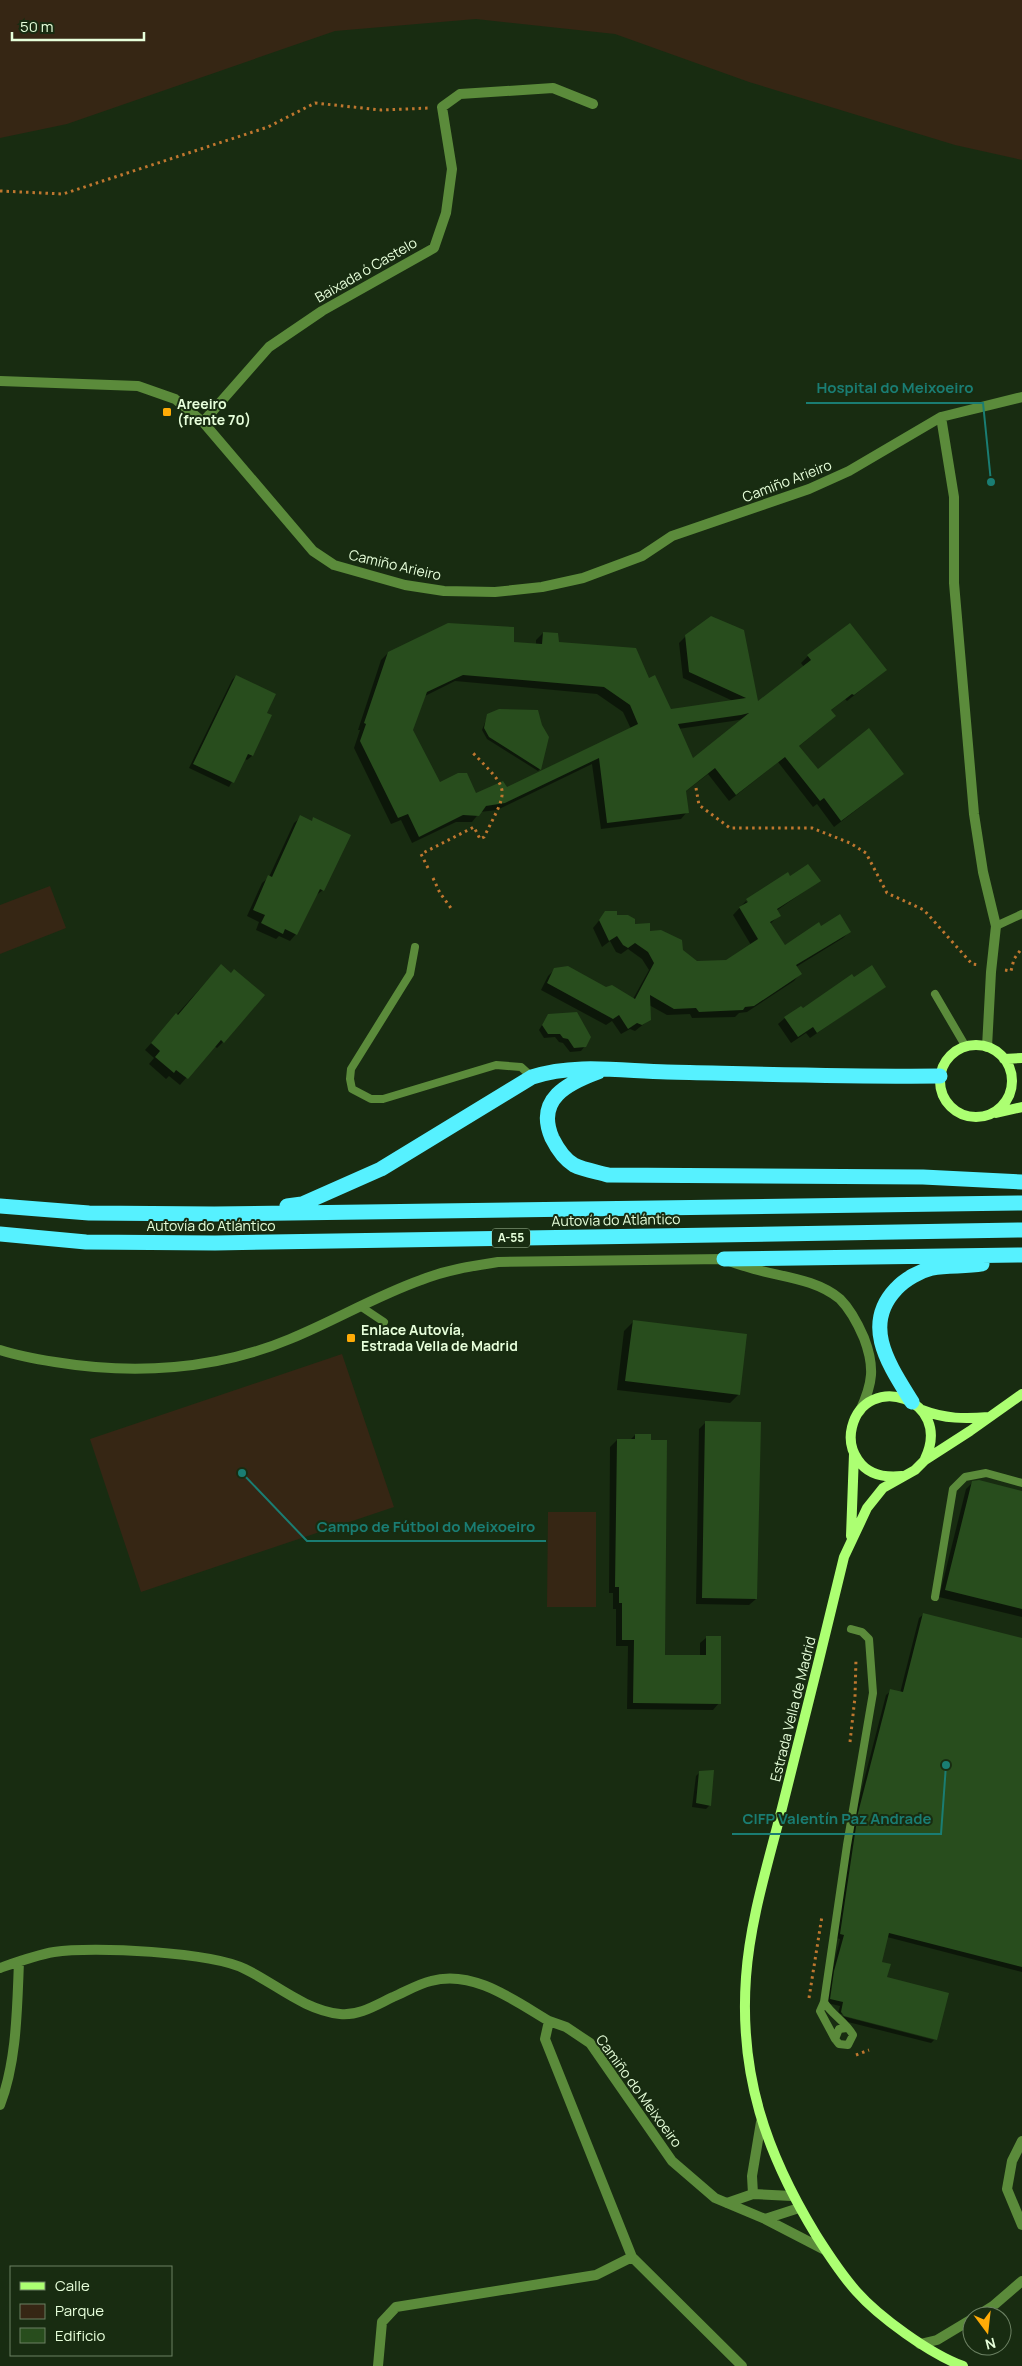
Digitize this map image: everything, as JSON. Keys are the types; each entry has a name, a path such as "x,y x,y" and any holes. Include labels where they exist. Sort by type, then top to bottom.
{"highway":[{"path":"214,1214 302,1204 381,1169 532,1077 551,1071 576,1068 940,1076"},
{"path":"604,1070 572,1082 552,1099 548,1115 550,1132 558,1150 574,1165 608,1175 923,1177 1022,1182"},
{"name":"Autovía do Atlántico","path":"0,1206 89,1213 214,1214 1022,1203"},
{"name":"Autovía do Atlántico","path":"0,1234 86,1242 215,1243 1022,1230"},
{"path":"724,1259 1018,1255"},
{"path":"917,1406 886,1358 881,1340 880,1320 882,1307 888,1298 899,1285 915,1275 932,1268 980,1265 1018,1255"}],"main road":[{"path":"992,1113 1001,1107 1011,1089 1011,1073 1004,1059 987,1047 966,1047 949,1057 940,1076 940,1087 950,1107 970,1117 982,1117 1022,1107"},
{"path":"1004,1059 1022,1058"},
{"name":"Estrada Vella de Madrid","path":"963,2366 920,2344 856,2291 825,2250 792,2196 761,2122 746,2044 744,2008 746,1975 751,1937 844,1557 851,1540 867,1508 883,1488 915,1470 925,1460 1022,1394"},
{"path":"859,1412 868,1404 884,1397 902,1397 940,1417 963,1419 990,1417"},
{"path":"917,1406 929,1421 932,1434 930,1448 925,1460"},
{"name":"Estrada Vella de Madrid","path":"851,1540 854,1454 851,1432 859,1412"},
{"path":"854,1454 869,1471 880,1476 902,1476"}],"street":[{"path":"442,107 460,94 553,88 593,104"},
{"name":"Baixada ó Castelo","path":"203,422 269,347 322,311 434,248 446,213 452,169 442,107"},
{"name":"Camiño Arieiro","path":"0,381 138,386 176,398 203,422 313,551 334,565 405,585 444,591 495,592 542,588 583,578 642,556 672,536 768,504 849,471 941,417 1022,397"},
{"path":"941,417 954,497 954,583 974,814 983,872 996,926 991,972 987,1047"},
{"path":"0,1350 17,1356 88,1368 137,1370 189,1366 249,1354 289,1339 421,1279 462,1267 498,1262 724,1259 754,1269 807,1282 839,1299 857,1321 870,1353 872,1378 869,1393 859,1412"},
{"name":"Camiño do Meixoeiro","path":"0,1968 54,1952 89,1950 214,1959 244,1968 303,2003 339,2014 354,2014 369,2009 432,1980 468,1980 500,1993 549,2021 566,2027 590,2043 672,2161 715,2198 765,2218 825,2250"},
{"path":"0,2105 6,2090 15,2029 19,1962"},
{"path":"549,2021 545,2039 632,2257 742,2366"},
{"name":"Estrada Vella de Madrid","path":"752,2194 752,2176 761,2122"},
{"path":"1022,2141 1012,2161 1007,2189 1022,2225"},
{"path":"727,2203 752,2194 792,2196"},
{"path":"765,2218 800,2208"},
{"path":"378,2366 382,2322 396,2307 596,2274 632,2257"},
{"path":"993,2306 1022,2281"},
{"path":"920,2344 937,2340 962,2325"}],"lane":[{"path":"996,926 1022,914"},
{"path":"415,947 410,974 351,1069 352,1089 370,1100 383,1099 496,1065 521,1067 532,1077"},
{"path":"935,994 966,1047"},
{"path":"360,1306 384,1322"},
{"path":"935,1598 953,1489 966,1477 986,1473 1022,1483"},
{"path":"824,2002 830,2012 844,2021 853,2035 848,2045 839,2044 820,2011 824,2002 847,1845 873,1693 869,1639 862,1632 851,1629"},
{"path":"835,2039 839,2029 847,2028"}],"path":[{"path":"0,191 63,194 268,127 315,103 381,110 442,107"},
{"path":"428,868 421,854 474,827 480,839 484,837 503,799 503,789 497,776 472,752"},
{"path":"696,788 699,805 730,828 812,828 850,843 866,853 887,893 924,910 972,964"},
{"path":"433,878 440,893 453,911"},
{"path":"1011,971 1014,959 1022,948"},
{"path":"850,1746 856,1697 856,1656"},
{"path":"809,1998 823,1913"},
{"path":"856,2056 869,2050"}],"green space":[{"path":"0,0 1022,0 1022,160 955,145 749,82 615,34 476,19 335,31 67,124 0,138"},
{"path":"50,886 66,928 0,954 0,905"},
{"path":"342,1354 394,1507 141,1592 90,1439"},
{"path":"548,1512 596,1512 596,1607 547,1607"}],"building":[{"path":"711,616 744,630 758,701 811,660 807,655 850,623 887,670 831,710 836,716 799,746 818,769 869,728 904,774 841,821 824,798 820,801 785,757 736,795 715,768 686,791 689,813 607,823 599,758 505,803 486,806 479,816 463,815 419,837 408,814 398,818 360,741 366,724 364,723 388,652 448,623 514,627 514,642 542,644 543,632 558,633 559,642 636,648 649,678 655,675 671,709 746,698 689,672 685,635","holes":["463,675 604,687 630,705 638,724 507,787 503,781 476,793 467,773 458,773 440,782 413,730 427,692","749,713 693,758 678,724 741,715"]},
{"path":"236,675 276,694 267,713 272,715 253,756 248,754 234,783 193,764"},
{"path":"499,709 538,710 542,725 549,737 541,770 489,737 484,728 487,714"},
{"path":"300,815 312,821 313,817 351,835 324,891 320,889 297,935 285,929 283,934 261,923 265,915 253,910 268,875 272,877"},
{"path":"808,864 821,881 777,909 781,916 770,922 785,945 819,922 821,926 840,914 851,932 796,965 802,974 754,1006 745,1007 743,1010 699,1012 696,1008 674,1009 650,995 651,1020 642,1025 637,1023 628,1029 619,1015 613,1019 547,983 554,968 568,966 606,987 612,985 635,999 654,963 648,952 635,943 628,948 623,945 617,936 609,941 599,920 605,911 617,911 617,915 628,915 635,919 635,924 650,923 650,931 661,930 682,940 683,950 697,961 726,960 758,939 739,907 748,902 746,899 788,872 790,876"},
{"path":"221,964 231,973 234,969 265,995 224,1043 221,1040 188,1079 176,1070 174,1073 155,1057 160,1051 151,1043 176,1013 178,1015"},
{"path":"872,965 886,987 817,1033 813,1027 798,1037 784,1017 801,1006 803,1008 852,974 854,977"},
{"path":"577,1012 591,1037 586,1047 574,1048 568,1039 563,1038 560,1034 548,1034 542,1025 548,1014"},
{"path":"633,1320 747,1334 740,1395 625,1381"},
{"path":"705,1421 761,1422 757,1599 702,1598"},
{"path":"635,1434 651,1434 651,1440 667,1440 665,1655 706,1655 706,1636 721,1636 721,1704 633,1703 634,1640 622,1640 622,1603 619,1603 619,1587 615,1587 617,1439 635,1439"},
{"path":"979,1480 1022,1491 1022,1609 945,1590 972,1481"},
{"path":"923,1613 1022,1638 1022,1967 889,1933 882,1962 891,1964 887,1977 949,1993 937,2040 844,2016 841,2012 843,2002 830,1999 834,1971 844,1935 840,1934 858,1813 890,1689 903,1692"},
{"path":"714,1770 711,1806 696,1803 699,1771"}],"place":[{"name":"Areeiro (frente 70)","path":"167,412"},
{"name":"Hospital do Meixoeiro","path":"991,482"},
{"name":"Enlace Autovía, Estrada Vella de Madrid","path":"351,1338"},
{"name":"Campo de Fútbol do Meixoeiro","path":"242,1473"},
{"name":"CIFP Valentín Paz Andrade","path":"946,1765"}]}
